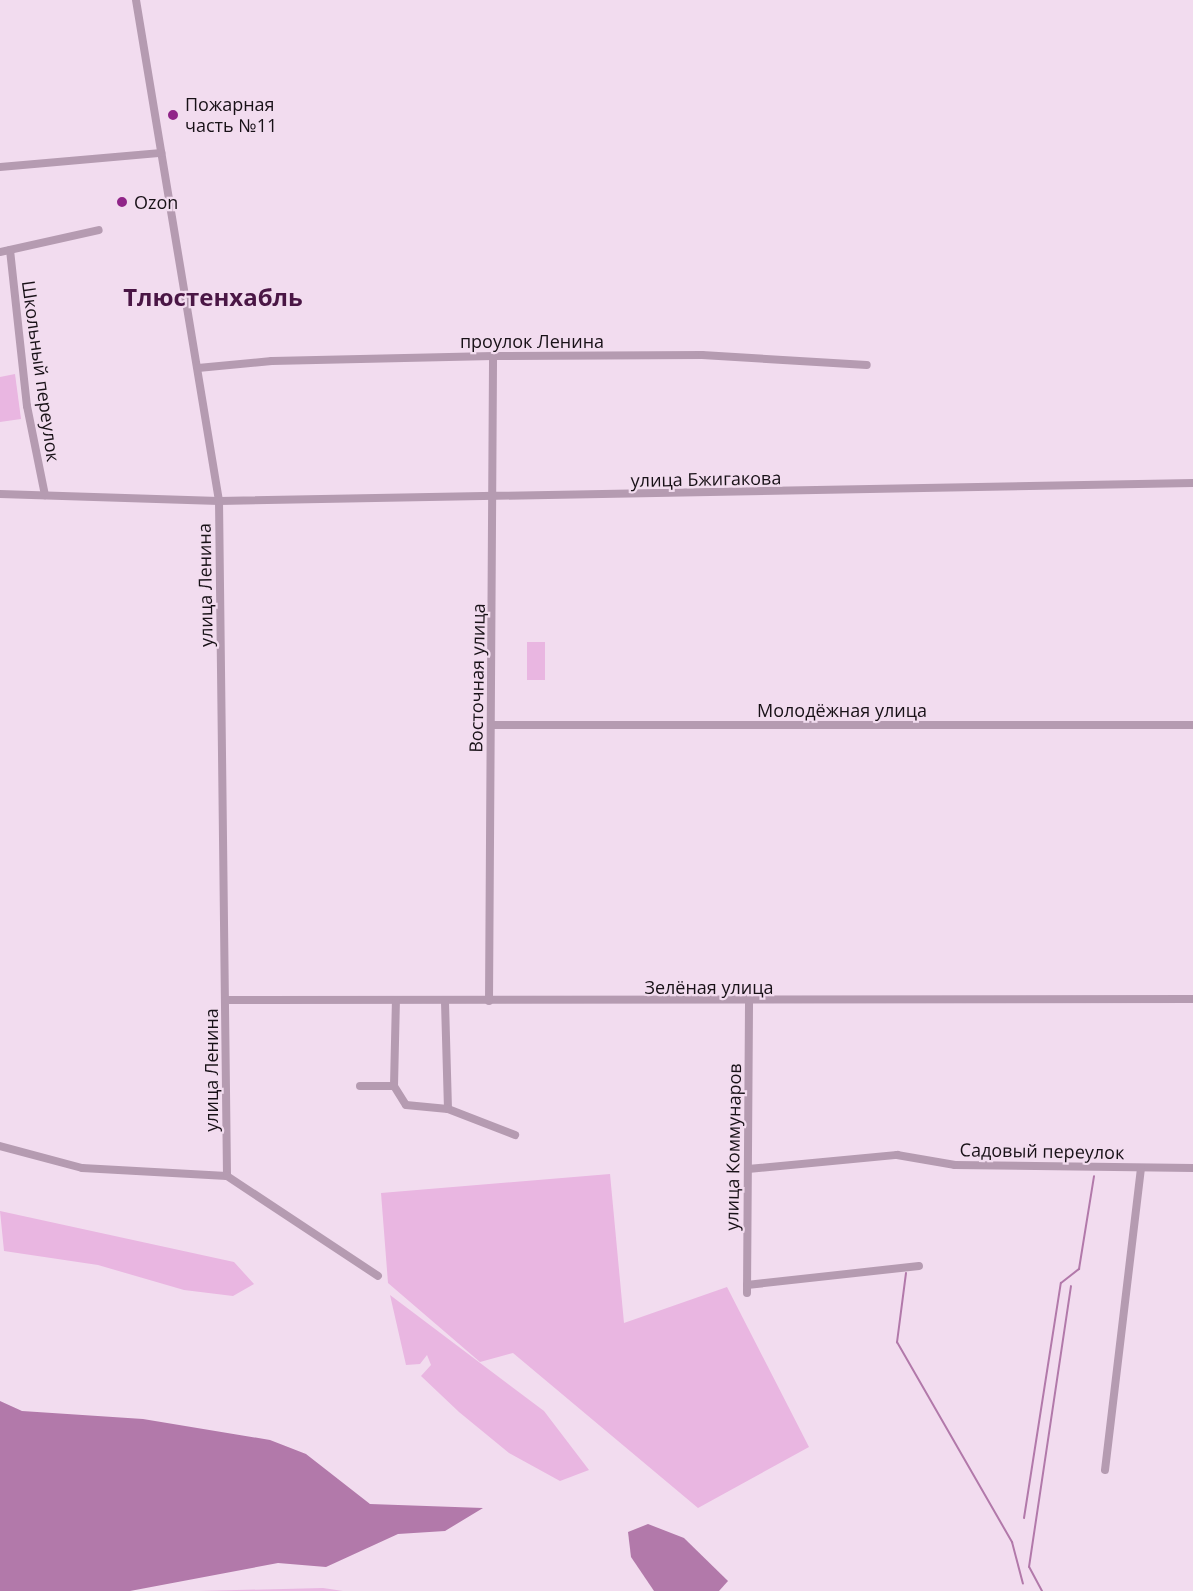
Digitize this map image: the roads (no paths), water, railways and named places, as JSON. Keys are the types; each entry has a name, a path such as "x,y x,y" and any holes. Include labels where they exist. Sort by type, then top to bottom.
{"street":[{"name":"улица Ленина","path":"136,0 219,501 226,1000 226,1176"},
{"path":"0,168 161,153"},
{"path":"0,252 99,230"},
{"name":"Школьный переулок","path":"10,250 27,406 45,495"},
{"name":"проулок Ленина","path":"198,368 272,361 493,356 702,355 867,365"},
{"name":"Восточная улица","path":"489,1001 495,498 493,356"},
{"name":"улица Бжигакова","path":"0,494 219,501 495,498 1193,483"},
{"name":"Молодёжная улица","path":"491,725 1193,724"},
{"name":"Зелёная улица","path":"226,1000 749,1002 1193,999"},
{"path":"396,1001 394,1086 406,1105 448,1109 515,1135"},
{"path":"445,1002 448,1109"},
{"name":"улица Коммунаров","path":"749,1002 747,1289 919,1266"},
{"path":"360,1086 394,1086"},
{"path":"0,1146 82,1168 226,1176 378,1276"},
{"name":"Садовый переулок","path":"748,1169 897,1155 955,1165 1193,1168"},
{"path":"1105,1470 1141,1168"}],"waterway":[{"path":"1024,1518 1061,1283 1079,1269 1094,1176"},
{"path":"906,1273 897,1342 1012,1542 1023,1584"},
{"path":"1042,1591 1029,1567 1071,1286"}],"place":[{"name":"Пожарная часть №11","path":"173,115"},
{"name":"Ozon","path":"122,202"}],"district":[{"name":"Тлюстенхабль","path":"213,297"}]}
